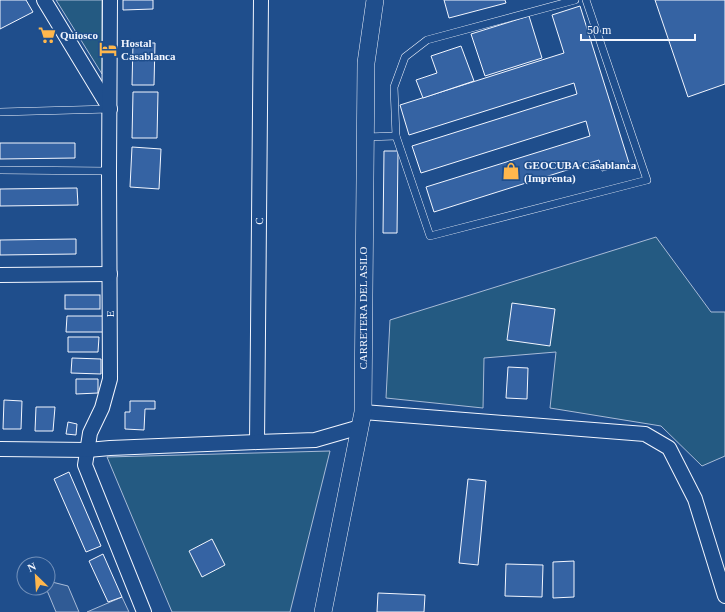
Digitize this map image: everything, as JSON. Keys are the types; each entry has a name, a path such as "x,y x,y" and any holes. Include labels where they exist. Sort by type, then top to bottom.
{"street":[{"path":"44,0 110,109"},
{"name":"E","path":"110,0 110,379 102,408 90,433 85,465 144,612"},
{"name":"C","path":"257,442 261,0"},
{"name":"CARRETERA DEL ASILO","path":"323,612 361,420 366,63 376,0"},
{"path":"0,275 110,274"},
{"path":"0,450 88,450 315,440 361,420 645,434 668,448 695,499 725,596"}],"lane":[{"path":"575,0 426,40 405,57 394,87 396,136 430,236 648,180 586,0"},
{"path":"0,112 110,109"},
{"path":"365,137 396,136"},
{"path":"0,170 109,171"}],"shaded area":[{"path":"56,0 102,0 102,74"},
{"path":"656,237 711,312 725,312 725,456 702,466 661,426 550,408 556,352 484,358 483,408 386,398 390,320"},
{"path":"330,451 290,612 172,612 107,457"},
{"path":"56,583 68,586 79,612 56,612 49,596 56,596"},
{"path":"122,597 129,612 87,612"}],"building":[{"path":"0,0 26,0 33,12 0,29"},
{"path":"123,0 153,0 153,9 123,10"},
{"path":"444,0 505,0 506,3 449,18"},
{"path":"655,0 725,0 725,84 688,97"},
{"path":"580,6 629,163 602,171 599,160 434,212 426,187 590,136 586,121 421,173 412,146 577,94 574,83 409,135 400,105 564,53 552,15"},
{"path":"529,16 542,58 485,76 471,34"},
{"path":"133,43 155,43 154,85 132,85"},
{"path":"461,46 474,81 423,98 416,80 437,73 431,56"},
{"path":"133,92 158,92 157,138 132,138"},
{"path":"0,143 75,143 75,158 0,159"},
{"path":"132,147 161,149 159,189 130,187"},
{"path":"384,151 398,151 397,233 383,233"},
{"path":"77,188 78,205 0,206 0,189"},
{"path":"76,239 76,254 0,255 0,240"},
{"path":"65,295 100,295 100,309 65,309"},
{"path":"512,303 555,309 550,346 507,340"},
{"path":"67,316 103,316 103,332 66,332"},
{"path":"68,337 99,337 98,352 68,352"},
{"path":"72,358 101,359 101,374 71,373"},
{"path":"508,367 528,368 527,399 506,398"},
{"path":"76,379 98,379 98,393 76,394"},
{"path":"4,400 22,401 21,429 3,429"},
{"path":"130,401 155,401 155,409 145,409 144,430 125,429 125,412 130,412"},
{"path":"36,407 55,407 53,431 35,431"},
{"path":"68,422 77,424 76,435 66,434"},
{"path":"69,472 101,546 86,552 54,479"},
{"path":"468,479 486,481 478,565 459,563"},
{"path":"212,539 225,565 202,577 189,551"},
{"path":"103,554 122,597 108,602 89,561"},
{"path":"574,561 574,597 553,598 553,562"},
{"path":"506,564 543,565 542,597 505,596"},
{"path":"378,593 425,595 424,612 377,612"}],"place":[{"name":"Quiosco","path":"47,35"},
{"name":"Hostal Casablanca","path":"108,49"},
{"name":"GEOCUBA Casablanca (Imprenta)","path":"511,171"}]}
